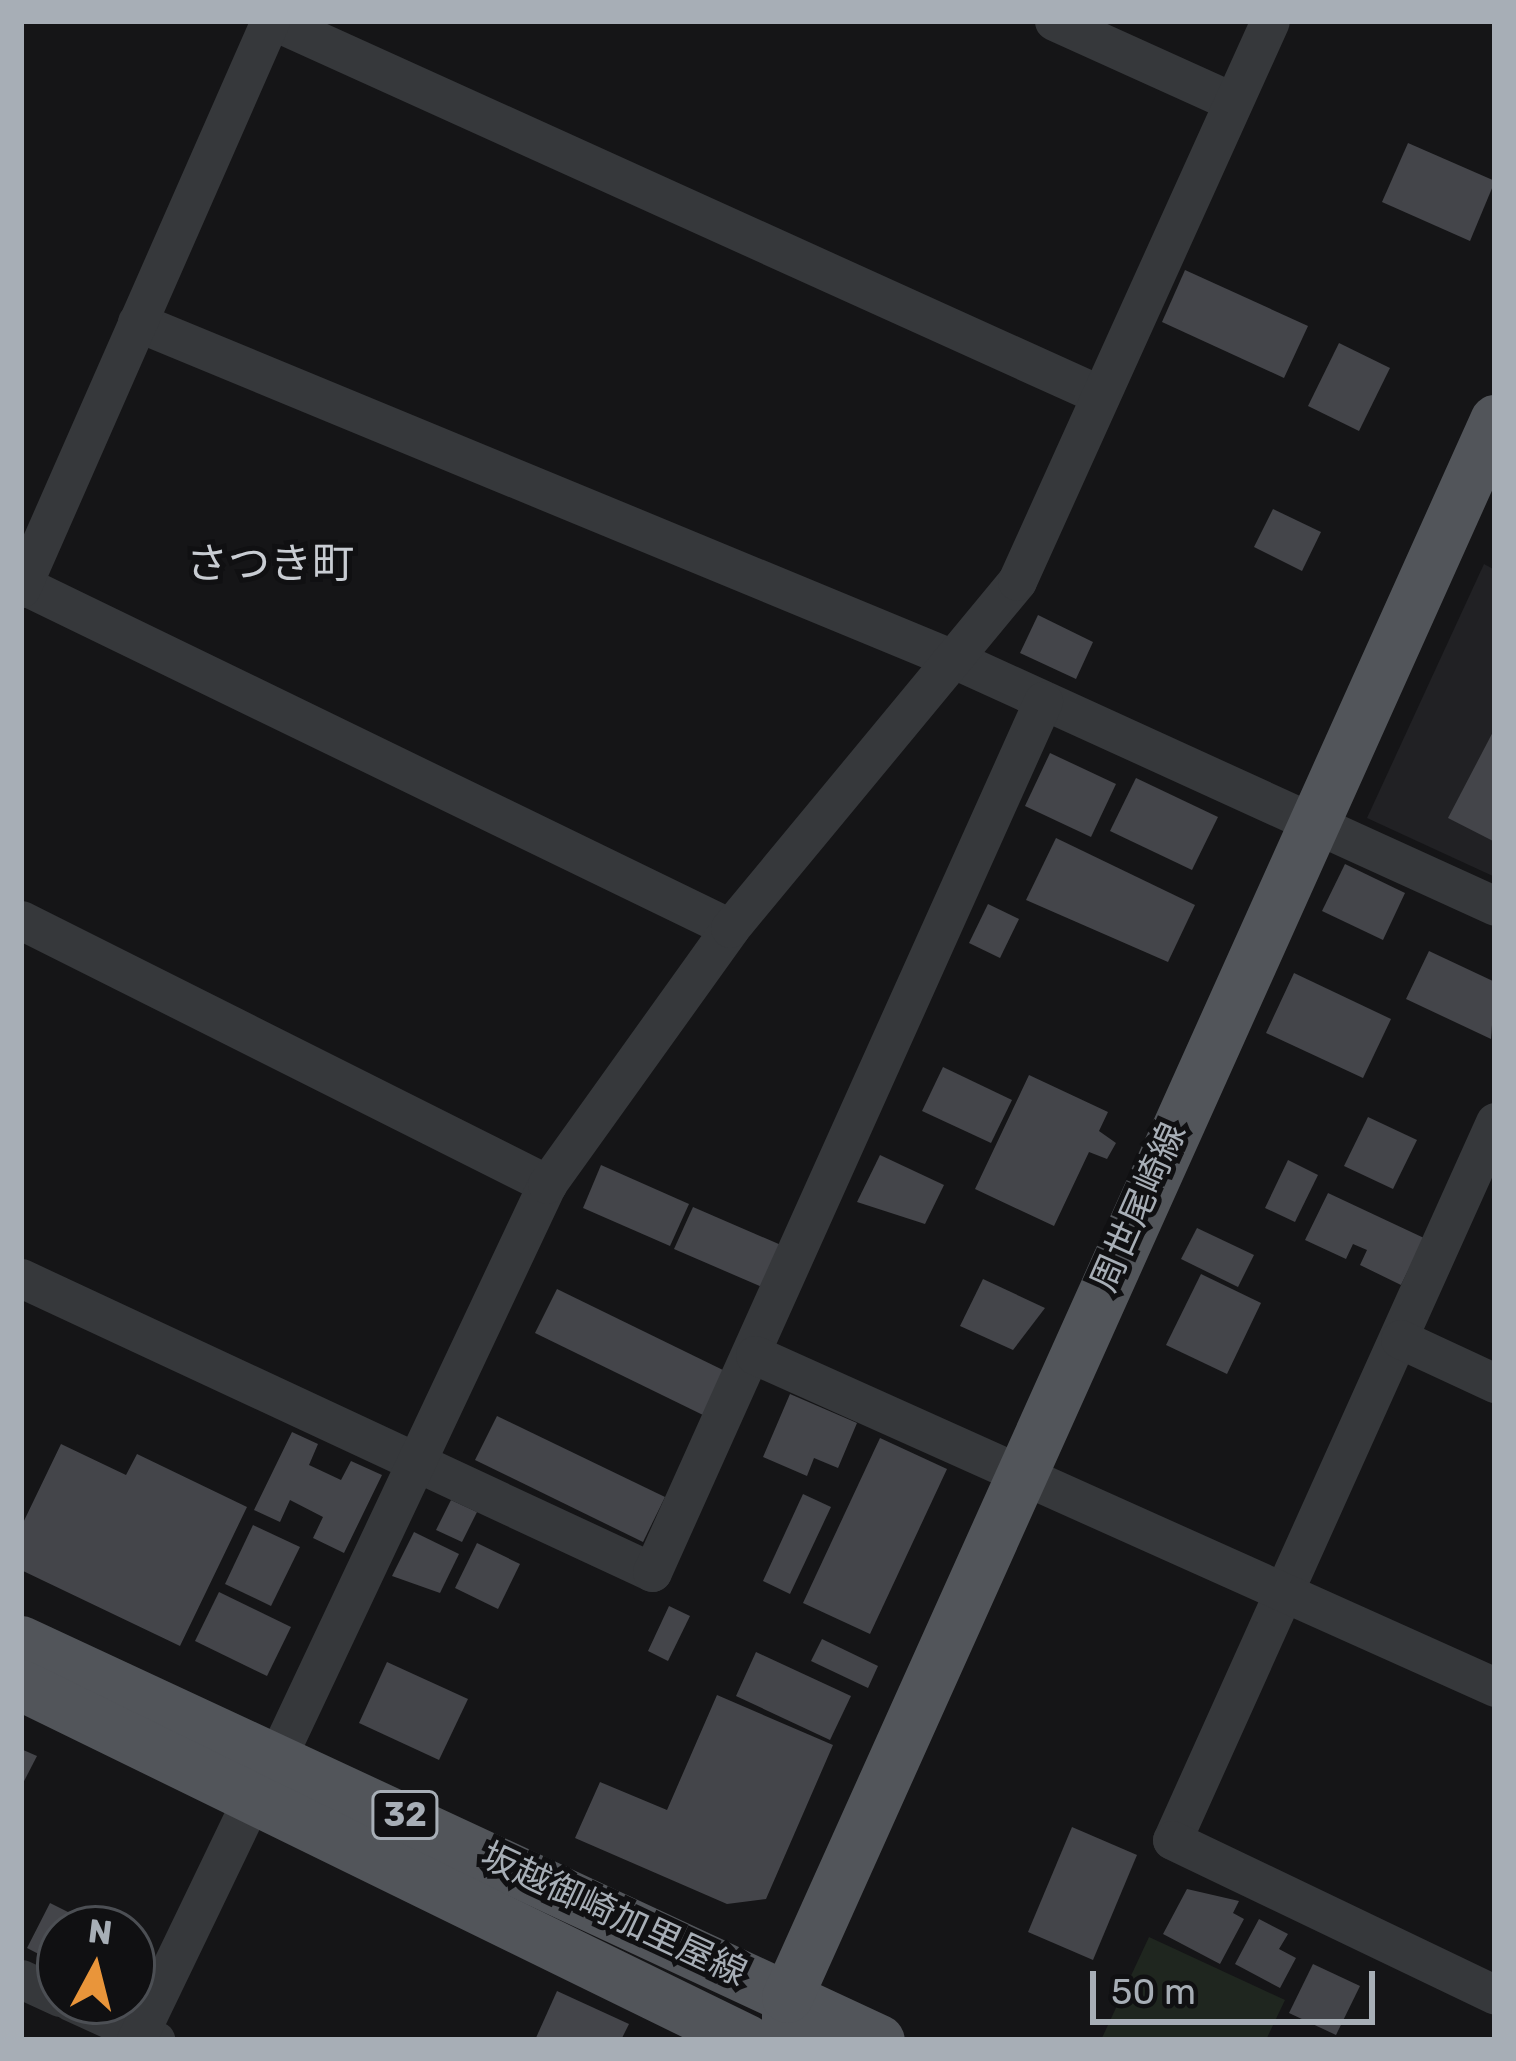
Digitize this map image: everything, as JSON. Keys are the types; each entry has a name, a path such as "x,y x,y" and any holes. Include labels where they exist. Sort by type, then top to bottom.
{"main road":[{"name":"周世尾崎線","path":"760,2031 1019,1472 1495,420"},
{"name":"坂越御崎加里屋線","path":"21,1641 266,1775 760,2031 879,2040"},
{"name":"坂越御崎加里屋線","path":"21,1685 266,1775"}],"street":[{"path":"730,928 22,586 272,21 1100,394"},
{"path":"1054,21 1233,102"},
{"path":"143,2038 410,1463 548,1184 730,928 958,661 1017,581 1270,21"},
{"path":"137,322 958,661 1314,817 1495,906"},
{"path":"21,1278 652,1572 755,1354 1043,701"},
{"path":"21,920 548,1184"},
{"path":"1495,1122 1172,1840 1495,1995"},
{"path":"1400,1339 1495,1383"},
{"path":"755,1354 1285,1585 1495,1687"}],"shaded area":[{"path":"1484,564 1495,570 1495,877 1367,818"},
{"path":"1149,1937 1285,2000 1266,2040 1101,2040"}],"building":[{"path":"1408,143 1495,181 1470,241 1382,202"},
{"path":"1185,270 1308,326 1284,378 1162,322"},
{"path":"1339,343 1390,368 1359,431 1308,406"},
{"path":"1273,509 1321,532 1302,571 1254,547"},
{"path":"1038,615 1093,642 1076,679 1020,653"},
{"path":"1495,728 1495,842 1448,818"},
{"path":"1050,753 1116,784 1091,837 1025,806"},
{"path":"1136,778 1218,817 1192,870 1110,831"},
{"path":"1056,838 1195,905 1168,962 1026,900"},
{"path":"1345,864 1405,893 1383,940 1322,911"},
{"path":"988,904 1019,919 1000,958 969,943"},
{"path":"1429,951 1495,982 1491,1039 1406,999"},
{"path":"1294,973 1391,1019 1363,1078 1266,1033"},
{"path":"943,1067 1012,1100 991,1143 922,1111"},
{"path":"1029,1075 1108,1112 1099,1131 1116,1143 1107,1159 1089,1152 1054,1226 975,1189"},
{"path":"1368,1117 1417,1140 1393,1189 1344,1166"},
{"path":"880,1155 944,1185 925,1224 857,1202"},
{"path":"1288,1160 1318,1175 1295,1222 1265,1208"},
{"path":"601,1165 689,1204 670,1246 583,1208"},
{"path":"1328,1193 1424,1238 1401,1285 1360,1265 1367,1250 1353,1244 1346,1259 1305,1240"},
{"path":"693,1207 781,1245 762,1287 674,1249"},
{"path":"1197,1228 1254,1255 1238,1287 1181,1259"},
{"path":"1201,1274 1261,1303 1227,1374 1166,1345"},
{"path":"983,1279 1045,1308 1013,1350 960,1326"},
{"path":"557,1289 725,1371 703,1415 535,1333"},
{"path":"790,1394 857,1423 838,1468 814,1458 807,1476 763,1457"},
{"path":"497,1416 665,1497 643,1542 475,1460"},
{"path":"292,1432 318,1444 309,1465 341,1480 351,1461 382,1475 344,1553 313,1538 323,1517 290,1500 280,1522 254,1510"},
{"path":"880,1438 947,1469 870,1634 803,1603"},
{"path":"61,1444 126,1475 137,1454 247,1507 180,1646 21,1570 21,1527"},
{"path":"803,1494 831,1507 790,1594 763,1581"},
{"path":"451,1500 477,1512 462,1542 436,1530"},
{"path":"253,1525 300,1547 271,1606 225,1584"},
{"path":"414,1532 459,1554 440,1593 392,1576"},
{"path":"477,1543 520,1564 498,1609 455,1588"},
{"path":"219,1592 291,1627 267,1676 195,1641"},
{"path":"669,1606 690,1616 668,1661 648,1651"},
{"path":"822,1639 878,1666 868,1688 811,1661"},
{"path":"756,1652 851,1696 830,1740 736,1696"},
{"path":"387,1662 468,1699 439,1760 359,1723"},
{"path":"717,1695 833,1745 766,1899 727,1904 575,1838 600,1782 667,1810"},
{"path":"21,1749 37,1756 21,1787"},
{"path":"1072,1827 1137,1855 1093,1960 1028,1932"},
{"path":"1187,1889 1239,1901 1233,1913 1244,1919 1220,1964 1163,1934"},
{"path":"1259,1919 1288,1934 1279,1949 1296,1958 1280,1988 1235,1964"},
{"path":"36,1930 36,1953 27,1948"},
{"path":"1313,1964 1360,1986 1336,2035 1289,2013"},
{"path":"557,1991 629,2024 621,2040 535,2040"}],"district":[{"name":"さつき町","path":"270,564"}]}
